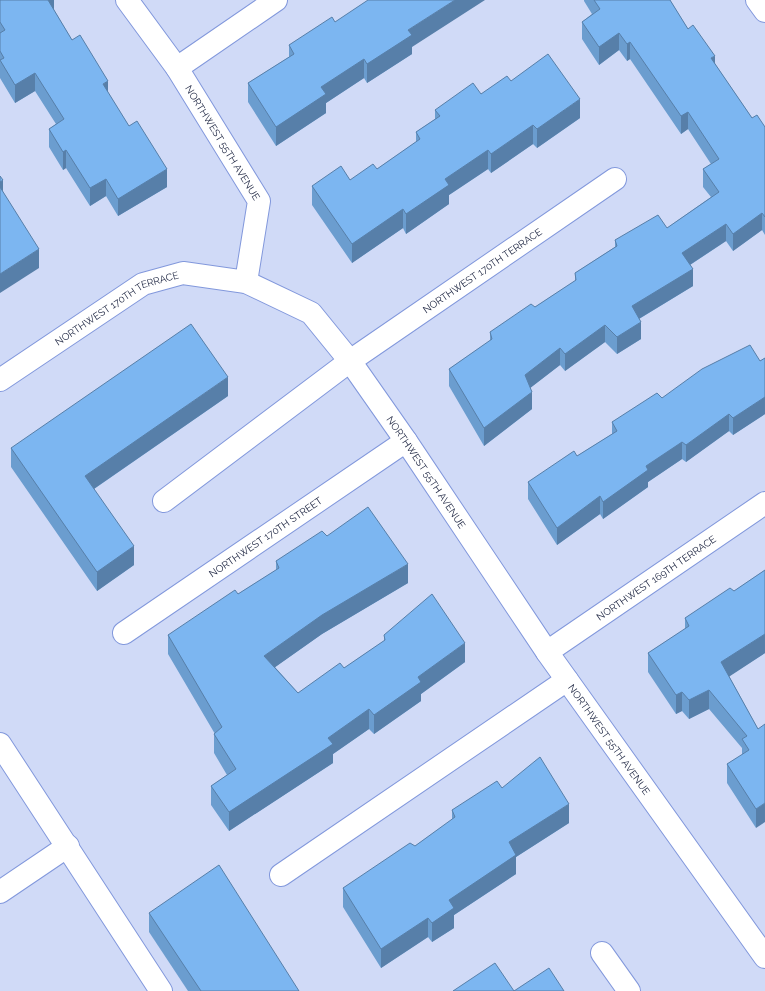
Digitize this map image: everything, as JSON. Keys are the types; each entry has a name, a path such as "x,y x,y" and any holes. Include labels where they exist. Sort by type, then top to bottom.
{"street":[{"name":"NORTHWEST 55TH AVENUE","path":"127,0 177,68 259,201 246,282 311,313 350,361 406,441 567,680 758,931 765,957"},
{"path":"177,68 276,0"},
{"path":"757,0 765,11"},
{"name":"NORTHWEST 170TH TERRACE","path":"164,501 350,361 615,179"},
{"name":"NORTHWEST 170TH TERRACE","path":"0,380 143,284 183,273 246,282"},
{"name":"NORTHWEST 170TH STREET","path":"124,632 406,441"},
{"name":"NORTHWEST 169TH TERRACE","path":"547,652 765,503"},
{"path":"281,875 567,680"},
{"path":"0,744 68,846 161,991"},
{"path":"0,892 68,846"},
{"path":"602,953 629,991"}],"building":[{"path":"0,0 48,0 72,40 80,35 108,81 103,84 129,126 137,121 167,169 118,199 106,179 90,188 66,150 63,152 49,129 64,119 35,73 15,85 0,60 4,58 0,51 0,33 5,30 0,22"},
{"path":"368,0 455,0 408,30 412,35 367,64 364,59 321,87 326,94 276,127 248,83 294,54 289,45 332,17 335,22"},
{"path":"594,0 670,0 688,29 693,25 715,56 711,58 752,118 757,115 765,127 765,217 762,213 733,234 726,224 682,253 693,269 632,306 641,322 617,337 605,325 565,354 560,348 525,375 532,392 484,428 449,369 492,339 490,332 531,304 535,307 576,280 575,273 617,246 615,240 658,215 667,228 719,192 703,169 719,159 688,112 681,116 630,42 627,44 619,33 599,47 582,22 600,9"},
{"path":"548,54 580,99 537,129 533,125 491,154 488,150 445,179 449,185 406,214 403,209 352,244 312,186 341,166 350,180 373,164 377,169 420,139 416,132 440,116 435,110 473,83 481,94 507,76 511,81"},
{"path":"0,187 39,249 0,274"},
{"path":"191,324 228,377 85,476 134,546 97,572 11,448"},
{"path":"750,345 760,361 765,358 765,397 733,418 729,414 686,445 682,442 646,466 648,470 603,502 600,496 557,528 528,482 574,451 577,456 617,431 612,422 657,393 662,398 702,369"},
{"path":"368,507 408,564 322,615 264,656 298,693 340,663 344,668 385,640 384,635 432,594 465,643 418,677 421,682 374,715 369,709 328,738 333,744 229,812 211,786 236,769 214,734 222,727 168,635 235,590 238,594 279,568 276,561 322,531 327,536"},
{"path":"765,570 765,634 721,662 758,729 765,724 765,803 756,809 727,764 749,750 742,739 747,736 709,690 689,700 682,692 676,695 648,653 689,626 685,618 730,588 734,591"},
{"path":"540,757 569,804 509,842 516,855 449,900 454,908 432,923 428,918 381,949 343,888 410,843 415,846 455,817 452,810 497,781 502,788"},
{"path":"219,865 299,991 201,991 149,913"},
{"path":"495,963 514,991 453,991"},
{"path":"549,968 564,991 514,991"}]}
